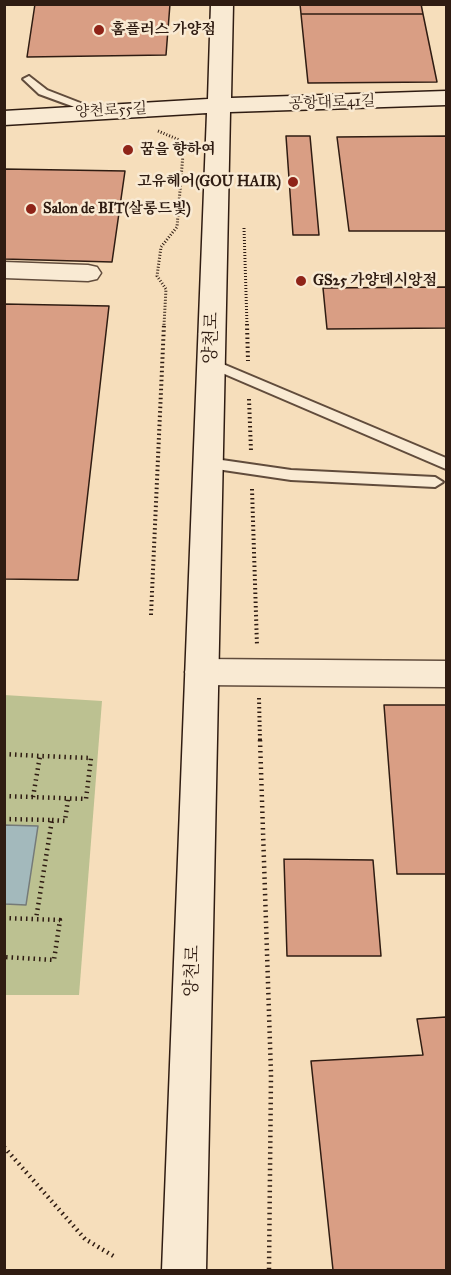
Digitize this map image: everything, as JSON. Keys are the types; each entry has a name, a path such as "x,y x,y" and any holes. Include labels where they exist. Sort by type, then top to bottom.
{"main road":[{"name":"양천로","path":"184,1270 217,105 222,4"},
{"name":"공항대로41길","path":"217,105 447,98"},
{"name":"양천로55길","path":"4,118 217,105"},
{"path":"4,270 88,273"},
{"path":"202,672 447,674"}],"lane":[{"path":"29,79 44,92 95,111"},
{"path":"211,363 447,464"},
{"path":"208,463 291,475 435,482"}],"path":[{"path":"147,132 158,131 184,142 177,227 162,247 157,276 166,289 151,615"},
{"path":"244,220 271,1074 269,1270"},
{"path":"4,754 91,758 86,799 4,796"},
{"path":"33,797 40,756"},
{"path":"4,819 65,821 68,799"},
{"path":"36,919 52,820"},
{"path":"4,918 60,920 54,960 4,957"},
{"path":"4,1147 85,1239 115,1257"}],"green space":[{"path":"4,695 102,701 79,995 5,995"}],"shaded area":[{"path":"4,825 38,826 26,905 5,904"}],"building":[{"name":"홈플러스 가양점","path":"35,4 170,4 166,55 27,57"},
{"path":"300,4 421,4 423,14 301,14"},
{"path":"301,14 423,14 437,82 308,83"},
{"path":"286,136 310,136 319,235 293,235"},
{"path":"446,136 446,231 349,231 337,137"},
{"path":"4,169 125,171 112,262 4,259"},
{"path":"446,287 446,328 327,329 323,288"},
{"path":"4,304 109,306 78,580 4,579"},
{"path":"384,705 446,705 446,874 397,874"},
{"path":"284,859 373,860 381,956 287,956"},
{"path":"446,1017 446,1270 333,1270 311,1061 423,1055 417,1019"}],"place":[{"name":"홈플러스 가양점","path":"99,30"},
{"name":"꿈을 향하여","path":"128,150"},
{"name":"고유헤어(GOU HAIR)","path":"293,182"},
{"name":"Salon de BIT(살롱드빛)","path":"31,209"},
{"name":"GS25 가양데시앙점","path":"301,281"}]}
